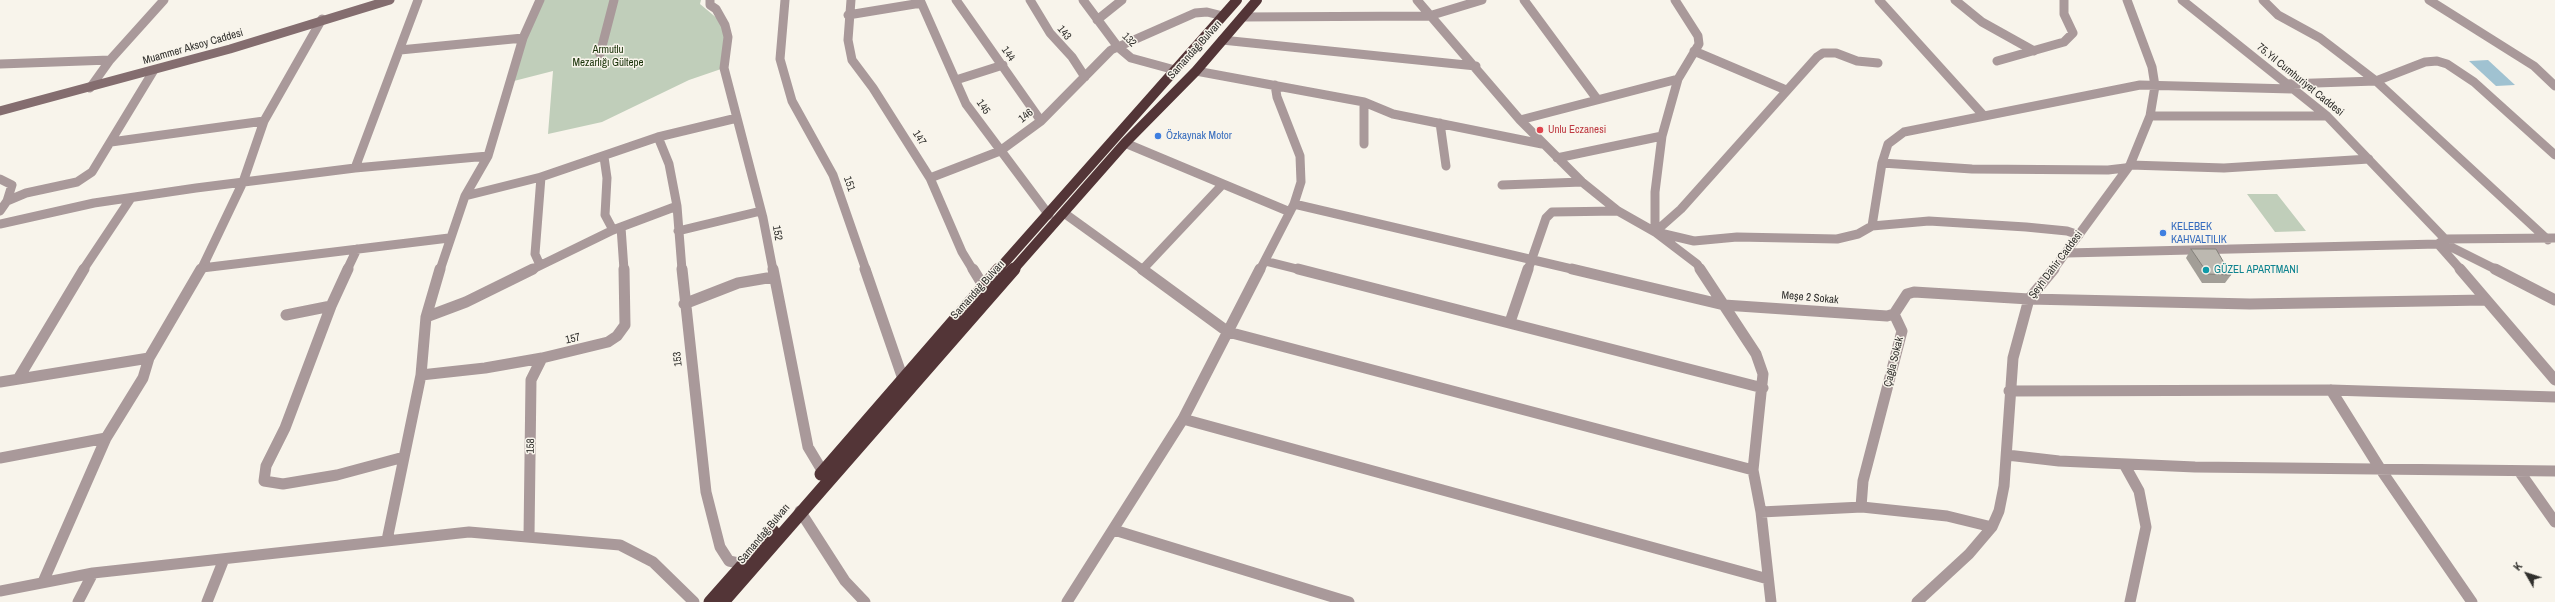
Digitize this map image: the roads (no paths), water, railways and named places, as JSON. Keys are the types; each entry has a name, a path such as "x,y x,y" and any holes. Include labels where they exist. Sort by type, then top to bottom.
{"highway":[{"name":"Samandağ Bulvarı","path":"710,602 903,379 1237,0"},
{"name":"Samandağ Bulvarı","path":"723,602 800,511 1125,143 1196,71 1257,0"}],"street":[{"path":"90,88 110,60 164,0"},
{"name":"Muammer Aksoy Caddesi","path":"0,111 90,88 230,49 322,19 390,0"},
{"path":"355,168 418,0"},
{"path":"387,540 421,375 426,317 450,238 465,196 488,156 524,38 538,11 540,0"},
{"path":"600,54 607,20 614,0"},
{"name":"152","path":"710,0 710,5 716,9 725,25 728,37 724,68 761,211 808,447 823,472"},
{"name":"151","path":"784,0 780,60 792,100 833,175 903,379"},
{"name":"147","path":"851,0 848,15 848,40 852,60 873,88 930,178 962,252 984,287"},
{"name":"144","path":"956,0 1003,65 1040,121"},
{"name":"143","path":"1030,0 1050,33 1072,57 1085,77"},
{"name":"132","path":"1083,0 1118,47 1131,58 1176,70"},
{"path":"1097,20 1122,0"},
{"path":"1417,0 1429,16 1476,66 1520,120 1542,144 1582,182 1618,211 1655,232 1697,264 1756,354 1763,374 1763,388 1756,431 1753,470 1762,512 1771,602"},
{"path":"1242,17 1429,16 1482,0"},
{"path":"1524,0 1597,99"},
{"path":"1655,232 1655,192 1662,136 1678,79 1699,44 1698,36 1674,0"},
{"path":"1879,0 1984,116"},
{"path":"1955,0 1987,25 2034,51"},
{"path":"1997,61 2064,42 2073,32 2064,14 2064,0"},
{"name":"Şeyh Dahir Caddesi","path":"1917,602 1969,554 1992,527 1999,511 2004,486 2007,455 2009,391 2013,358 2029,299 2067,253 2128,166 2150,116 2154,86 2152,67 2128,0"},
{"name":"75.Yıl Cumhuriyet Caddesi","path":"2182,0 2327,116 2369,159 2441,241 2485,300 2555,380"},
{"path":"2263,0 2278,15 2320,38 2376,81 2545,239 2555,242"},
{"path":"2429,0 2534,66 2555,86"},
{"path":"848,15 920,2"},
{"name":"145","path":"920,2 966,104 1049,215"},
{"name":"146","path":"930,178 1000,151 1040,121 1085,77 1104,54 1172,25 1195,13 1207,12 1223,16"},
{"path":"44,582 106,438 143,378 150,358 202,268 243,182 264,121 322,19"},
{"path":"400,50 488,40 524,38"},
{"path":"1222,40 1476,66"},
{"path":"1694,51 1786,90"},
{"path":"1655,232 1681,209 1817,56 1824,53 1836,53 1857,61 1878,63"},
{"path":"0,64 110,60"},
{"path":"1872,226 1882,163 1888,144 1898,135 1984,116 2140,85 2288,86 2376,81 2425,62 2437,61 2447,64 2474,82 2555,155"},
{"path":"956,80 1003,65"},
{"path":"7,201 26,193 77,182 92,172 154,70"},
{"path":"1196,71 1364,102 1393,114 1542,144"},
{"path":"1520,120 1678,79"},
{"path":"1067,602 1183,419 1292,208 1301,182 1300,156 1277,97 1275,85"},
{"path":"1364,102 1364,144"},
{"path":"2150,116 2327,116"},
{"path":"465,196 541,177 604,157 658,137 737,118"},
{"path":"111,142 264,121"},
{"path":"1440,123 1446,166"},
{"path":"1557,158 1662,136"},
{"name":"153","path":"658,137 669,164 677,206 684,304 706,492 720,547 729,561 743,564"},
{"name":"Meşe 2 Sokak","path":"1125,143 1222,185 1292,208 1530,259 1724,305 1805,309 1874,316 1888,316 1894,314"},
{"path":"0,224 45,213 131,198 243,182 355,168 488,156"},
{"name":"157","path":"421,375 485,368 542,358 608,342 617,336 625,325 624,245 617,228 605,215 607,178 604,157"},
{"path":"1882,163 1972,169 2108,170 2128,166 2224,168 2369,159"},
{"path":"540,265 535,254 541,177"},
{"path":"0,179 12,185 7,201 0,211"},
{"path":"1502,185 1582,182"},
{"path":"1142,270 1222,185"},
{"path":"18,378 94,252 131,198"},
{"path":"426,317 466,302 617,228 677,206"},
{"path":"678,231 761,211"},
{"path":"1510,322 1530,259 1546,218 1552,212 1618,211"},
{"path":"1064,213 1228,332 1753,470"},
{"path":"1655,232 1694,241 1737,237 1837,239 1858,234 1872,226 1929,221 2026,227 2067,231 2079,235"},
{"path":"202,268 450,238"},
{"path":"2067,253 2555,238"},
{"path":"2441,241 2555,300"},
{"path":"357,249 331,306 285,428 266,466 264,481 283,484 337,475 404,457"},
{"path":"1265,261 1510,322 1763,388"},
{"path":"684,304 738,282 773,277"},
{"path":"1894,314 1907,294 1914,292 1952,292 2029,299 2250,304 2485,300"},
{"path":"286,315 331,306"},
{"name":"Çağla Sokak","path":"1861,507 1863,481 1902,331 1894,314"},
{"path":"0,382 150,358"},
{"name":"158","path":"529,536 531,380 542,358"},
{"path":"2009,391 2331,390 2555,397"},
{"path":"2331,390 2381,470 2472,602"},
{"path":"1183,419 1768,578"},
{"path":"0,458 106,438"},
{"path":"2007,455 2124,464 2381,470 2555,471"},
{"path":"2124,464 2139,492 2146,527 2130,602"},
{"path":"2519,471 2555,522"},
{"path":"1762,512 1861,507 1940,514 1992,527"},
{"path":"800,511 845,581 865,602"},
{"path":"1114,530 1349,602"},
{"path":"0,591 93,573 469,532 620,545 653,562 694,602"},
{"path":"207,602 224,559"},
{"path":"78,602 93,573"}],"water":[{"path":"2488,60 2515,85 2496,86 2469,61"}],"place":[{"name":"Unlu Eczanesi","path":"1540,130"},
{"name":"Özkaynak Motor","path":"1158,136"},
{"name":"KELEBEK KAHVALTILIK","path":"2163,233"},
{"name":"GÜZEL APARTMANI","path":"2206,270"}],"park label":[{"name":"Armutlu Mezarlığı Gültepe","path":"608,56"}]}
